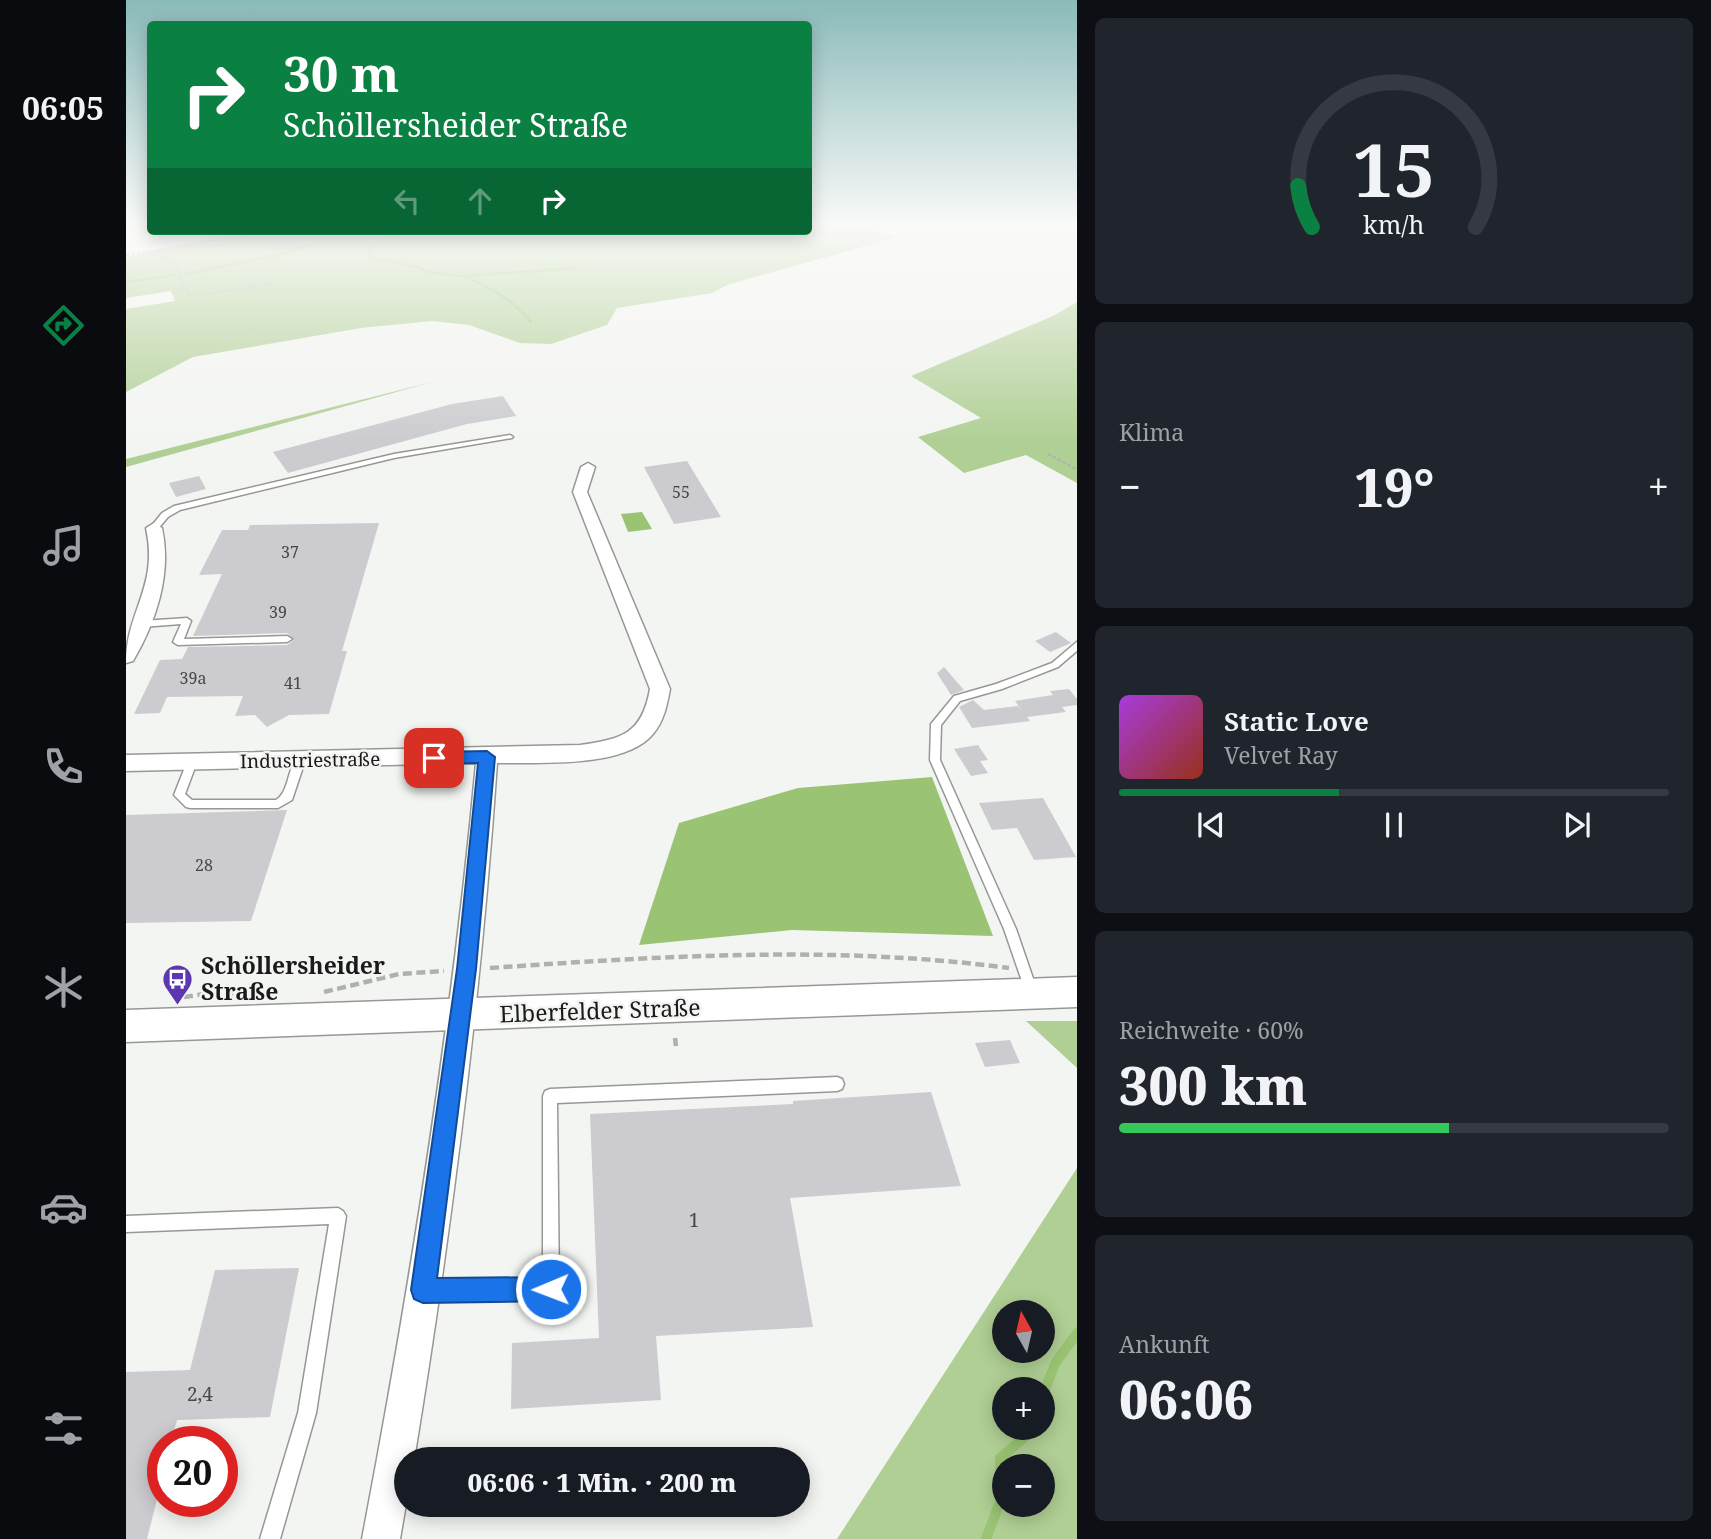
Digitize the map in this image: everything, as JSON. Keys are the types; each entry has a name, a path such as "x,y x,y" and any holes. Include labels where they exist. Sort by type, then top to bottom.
{"street":[{"name":"Industriestraße","path":"126,763 580,753 636,740 651,725 660,689 580,492 588,467"},
{"path":"126,657 149,611 160,547 154,528"},
{"path":"382,1539 423,1290 461,1016 482,831 487,757"},
{"name":"Elberfelder Straße","path":"126,1026 1077,992"}],"lane":[{"path":"154,528 165,515 184,506 394,456 510,437"},
{"path":"142,624 187,621 178,642 287,639"},
{"path":"1032,993 1010,929 935,760 936,724 957,698 999,687 1055,665 1077,644"},
{"path":"192,762 180,795 190,804 278,804 288,797 300,761"},
{"path":"423,1290 551,1289 550,1096 837,1084"},
{"path":"126,1224 338,1216 307,1413 270,1539"}],"path":[{"path":"1048,454 1077,470"},
{"path":"505,967 664,957 791,953 862,954 1000,966"},
{"path":"316,992 399,974 429,972"},
{"path":"675,1038 676,1046"}],"shaded area":[{"path":"174,298 681,298 617,308 607,325 551,344 520,343 469,325 432,321 361,328 193,357 126,392 126,309 175,301"},
{"path":"1077,302 1077,483 1026,455 964,473 918,437 981,418 911,376 1053,316"},
{"path":"436,381 126,467 126,459"},
{"path":"642,512 652,529 628,532 621,514"},
{"path":"932,777 993,936 792,930 639,945 679,823 798,788"},
{"path":"1026,1021 1077,1021 1077,1068"},
{"path":"1077,1168 1077,1539 837,1539"}],"building":[{"path":"503,396 516,416 467,424 288,473 273,452 452,404"},
{"path":"687,461 721,517 674,524 644,467"},
{"path":"199,476 206,489 176,497 169,483"},
{"path":"379,523 342,651 347,651 329,714 289,715 267,727 255,715 235,716 243,696 167,697 160,713 134,714 160,660 182,659 188,647 287,645 294,640 287,633 193,636 222,574 199,575 222,530 248,530 250,525"},
{"path":"1056,632 1071,643 1050,652 1035,641"},
{"path":"944,667 964,690 951,695 937,673"},
{"path":"1069,689 1077,699 1077,705 1062,707 1066,712 1027,717 1030,721 972,728 959,707 973,700 984,710 1018,706 1023,712 1015,701 1053,695 1050,691"},
{"path":"978,745 988,760 980,761 988,773 971,776 954,749"},
{"path":"1043,798 1076,857 1034,860 1017,828 992,830 979,803"},
{"path":"287,810 251,921 126,923 126,815"},
{"path":"1010,1040 1020,1063 985,1067 975,1043"},
{"path":"931,1092 961,1186 790,1198 813,1327 656,1336 661,1400 511,1409 512,1343 599,1338 590,1114 793,1104 793,1101"},
{"path":"299,1268 270,1417 177,1420 175,1426 147,1426 147,1517 153,1517 147,1539 126,1539 126,1372 190,1370 215,1270"}],"waterway":[{"path":"504,298 531,322"},
{"path":"1050,1377 1056,1362 1077,1333"},
{"path":"986,1539 1001,1499 1000,1458 1021,1440"}],"place":[{"name":"Schöllersheider Straße","path":"178,1006"}],"route":[{"path":"434,758 487,757 467,969 445,1145 423,1290 551,1289"}]}
